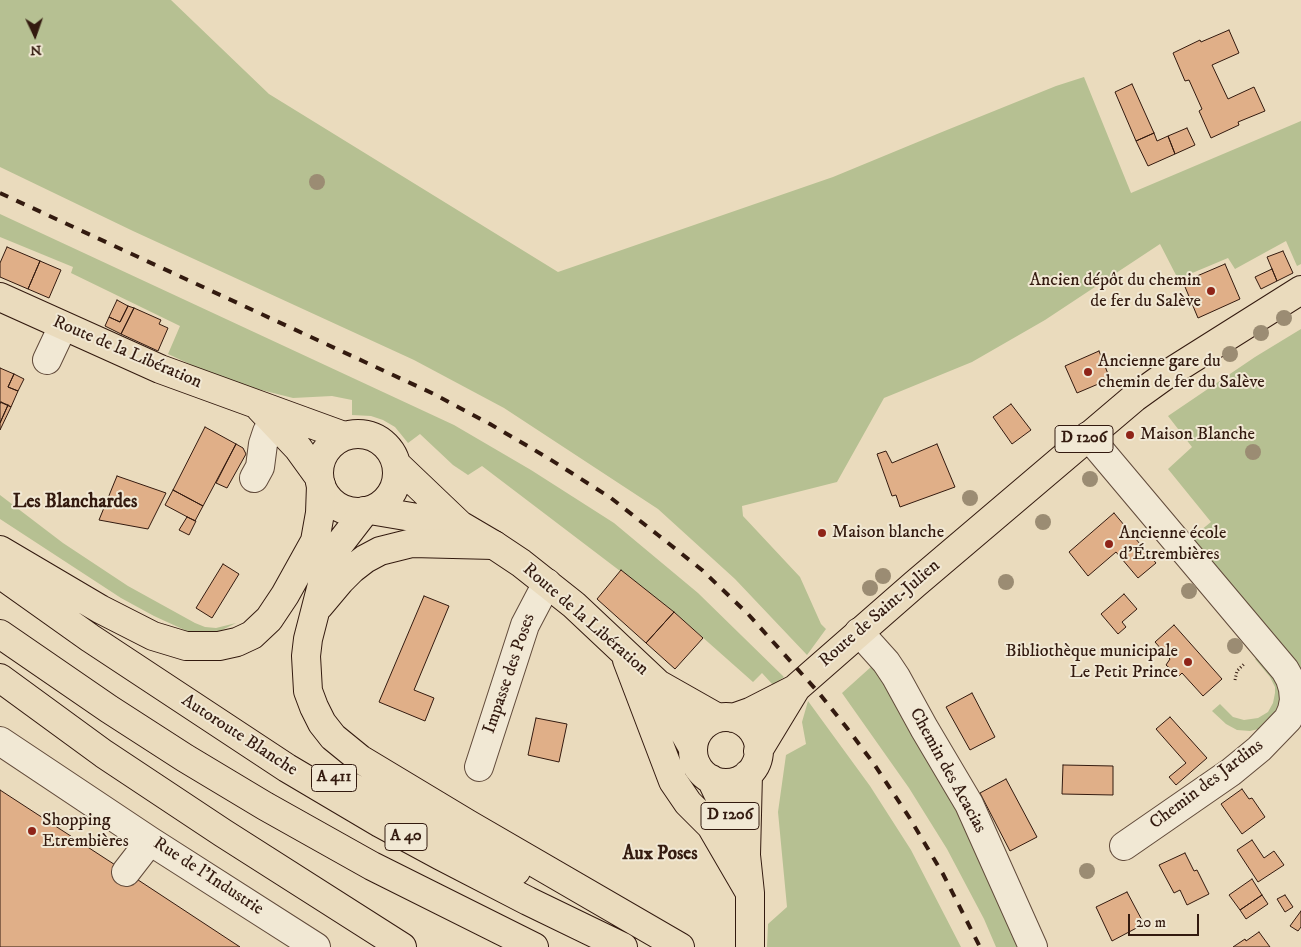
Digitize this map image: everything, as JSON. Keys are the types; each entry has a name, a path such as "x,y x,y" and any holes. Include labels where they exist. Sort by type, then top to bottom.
{"main road":[{"name":"Route de Saint-Julien","path":"726,718 750,712 795,688 1088,436 1150,386 1301,290"},
{"name":"Route de la Libération","path":"0,297 183,379 265,413 344,436 357,433 377,438 391,452 396,464 460,525 494,545 547,583 658,684 726,718"},
{"name":"Route de la Libération","path":"265,413 298,448 330,500 341,507 352,511 367,510 460,525"},
{"path":"0,550 100,609 153,636 186,646 219,646 237,642 252,635 269,619 285,595 314,542 320,513 319,470 323,456 331,444 344,436"},
{"path":"396,464 396,480 390,494 384,502 367,510 342,540 329,562 322,584 308,639 306,656 308,691 322,723 333,737 360,759 680,947"},
{"path":"316,609 352,569 365,559 380,552 412,543 494,545"},
{"name":"Autoroute Blanche","path":"0,574 90,638 287,768 380,823 528,901 623,947"},
{"name":"A 40","path":"0,634 109,710 265,806 372,866 534,947"},
{"path":"624,652 673,781 680,792 714,831 751,905"},
{"path":"0,678 104,754 223,834 402,947"},
{"name":"Route de la Libération","path":"658,684 693,748"},
{"name":"Route de Saint-Julien","path":"753,763 795,688"},
{"name":"A 411","path":"199,709 469,849 675,947"},
{"path":"726,718 740,721 751,730 758,743 753,763 730,783 710,779 697,766 693,754 697,734 701,729 706,724 726,718"},
{"name":"D 1206","path":"750,947 751,905 746,855 753,763"},
{"name":"D 1206","path":"710,779 736,829 746,855"}],"street":[{"path":"46,360 63,326"},
{"path":"254,478 263,456 263,444 267,432 265,413"},
{"name":"Chemin des Jardins","path":"1088,436 1285,670 1290,679 1294,700 1288,719 1259,749 1232,772 1124,846"},
{"name":"Impasse des Poses","path":"479,767 525,625 547,583"},
{"name":"Chemin des Acacias","path":"859,632 896,677 969,804 1033,947"},
{"name":"Rue de l'Industrie","path":"0,741 139,855 314,947"},
{"name":"Rue de l'Industrie","path":"0,759 139,855 288,947"}],"green space":[{"path":"0,0 171,0 269,94 558,272 833,177 1056,86 1084,77 1131,193 1301,121 1301,264 1297,266 1286,241 1235,269 1228,258 1178,279 1160,244 1045,320 972,362 884,398 837,482 742,506 743,516 800,577 821,624 826,629 807,655 735,579 658,509 504,408 414,360 133,231 0,167"},
{"path":"0,214 454,425 531,470 614,523 698,593 784,677 773,685 762,673 753,682 674,612 482,466 468,475 453,465 420,434 408,443 395,427 383,420 371,416 352,415 352,400 332,396 293,398 226,381 168,354 180,326 71,273 73,267 0,237"},
{"path":"1301,329 1301,674 1190,539 1211,522 1168,469 1192,447 1168,416 1255,357"},
{"path":"0,495 63,543 128,586 195,623 205,627 216,628 236,623 216,633 198,634 189,632 154,616 121,598 0,519"},
{"path":"1263,653 1280,674 1284,706 1263,728 1250,731 1237,730 1226,724 1212,711 1220,704 1233,717 1244,720 1258,718 1268,712 1273,703 1275,687 1270,677 1255,659"},
{"path":"872,666 882,674 960,809 1023,947 996,947 984,919 947,849 909,788 842,693"},
{"path":"808,701 870,786 911,850 961,947 767,947 768,924 787,907 778,812 786,755 806,744 802,722"}],"building":[{"path":"1229,30 1239,53 1212,65 1228,99 1254,87 1265,111 1238,122 1239,125 1211,138 1199,111 1202,109 1189,80 1185,81 1173,53 1200,40 1201,42"},
{"path":"1132,84 1154,133 1136,141 1115,92"},
{"path":"1187,128 1195,145 1175,154 1168,136"},
{"path":"1154,133 1157,141 1168,136 1175,154 1148,166 1136,141"},
{"path":"7,247 40,261 28,289 0,277 0,263"},
{"path":"1283,251 1293,273 1277,281 1267,257"},
{"path":"40,261 61,270 49,298 28,289"},
{"name":"Ancien dépôt du chemin de fer du Salève","path":"1225,264 1240,299 1198,318 1183,282"},
{"path":"1272,269 1277,281 1261,289 1255,277"},
{"path":"117,300 128,306 120,322 109,317"},
{"path":"128,306 134,308 121,334 105,326 109,317 120,322"},
{"path":"134,308 161,320 159,324 168,328 158,351 121,334"},
{"name":"Ancienne gare du chemin de fer du Salève","path":"1099,351 1110,379 1077,393 1065,366"},
{"path":"0,368 14,374 8,387 18,391 11,407 0,402"},
{"path":"14,374 24,379 18,391 8,387"},
{"path":"1,402 8,405 0,423 0,404"},
{"path":"1011,404 1031,430 1012,444 993,417"},
{"path":"8,405 11,407 0,430 0,423"},
{"path":"205,427 236,444 203,506 173,490"},
{"path":"236,444 243,448 246,454 227,488 216,483"},
{"path":"937,444 955,487 900,507 896,495 892,496 877,454 886,451 892,463"},
{"path":"117,476 166,493 148,529 99,520"},
{"path":"173,490 203,506 195,521 165,505"},
{"name":"Ancienne école d'Étrembières","path":"1114,513 1156,563 1138,578 1116,552 1088,576 1069,552"},
{"path":"187,517 196,521 189,535 179,530"},
{"path":"223,564 239,574 212,618 196,608"},
{"path":"621,570 674,612 646,643 597,599"},
{"path":"1124,594 1137,609 1122,622 1126,627 1118,634 1101,614"},
{"path":"424,596 449,606 414,690 434,698 425,721 379,702"},
{"path":"674,612 703,638 675,669 646,643"},
{"name":"Bibliothèque municipale Le Petit Prince","path":"1174,625 1222,679 1203,696 1182,673 1179,676 1166,665 1170,659 1155,642"},
{"path":"972,693 995,737 970,750 946,707"},
{"path":"1170,717 1207,758 1176,785 1169,777 1186,763 1156,729"},
{"path":"536,718 567,724 559,762 528,755"},
{"path":"1063,765 1113,766 1113,795 1062,794"},
{"path":"1006,779 1037,837 1010,851 980,793"},
{"path":"1242,789 1249,799 1252,798 1265,817 1242,834 1221,804"},
{"name":"Shopping Etrembières","path":"0,790 126,872 240,947 0,947"},
{"path":"1252,840 1264,858 1274,851 1284,865 1258,882 1237,850"},
{"path":"1185,853 1194,871 1197,870 1209,894 1187,905 1180,890 1174,893 1159,865"},
{"path":"1252,879 1262,895 1240,910 1229,895"},
{"path":"1127,892 1144,924 1112,941 1096,907"},
{"path":"1262,895 1268,904 1246,919 1240,910"},
{"path":"1285,895 1293,907 1285,912 1277,899"},
{"path":"1301,911 1301,927 1298,931 1290,926"},
{"path":"1259,932 1270,947 1233,947 1245,939 1246,941"}],"railway":[{"path":"0,193 434,394 548,458 611,498 702,570 748,614 819,693 874,764 909,817 943,874 980,947"}],"place":[{"name":"Ancien dépôt du chemin de fer du Salève","path":"1211,291"},
{"name":"Ancienne gare du chemin de fer du Salève","path":"1088,372"},
{"name":"Maison Blanche","path":"1130,435"},
{"name":"Maison blanche","path":"822,533"},
{"name":"Ancienne école d'Étrembières","path":"1109,544"},
{"name":"Bibliothèque municipale Le Petit Prince","path":"1188,662"},
{"name":"Shopping Etrembières","path":"32,831"}],"district":[{"name":"Les Blanchardes","path":"75,503"},
{"name":"Aux Poses","path":"660,855"}]}
